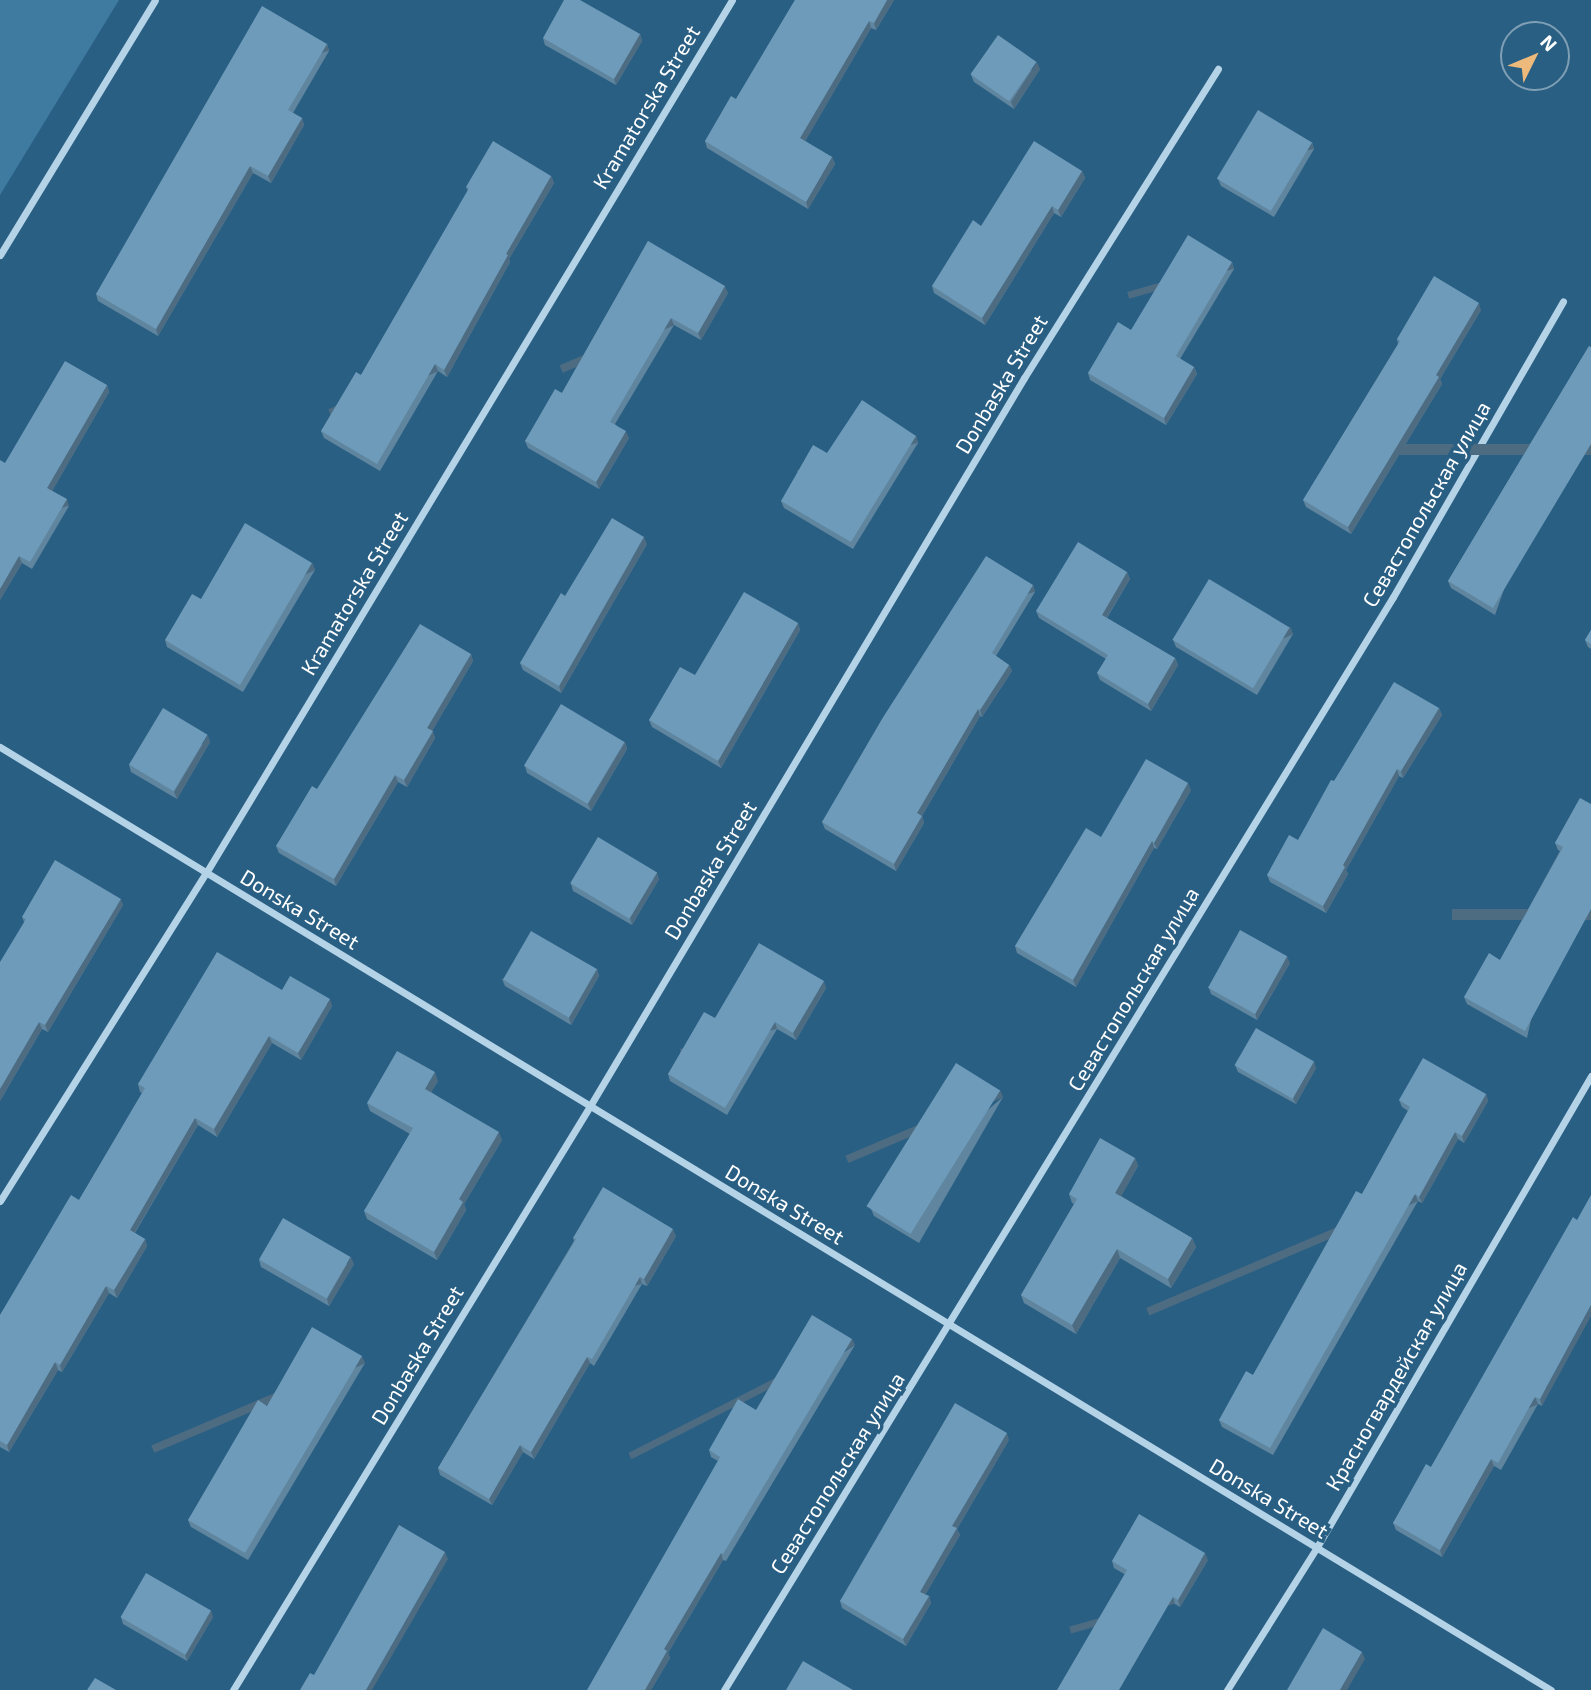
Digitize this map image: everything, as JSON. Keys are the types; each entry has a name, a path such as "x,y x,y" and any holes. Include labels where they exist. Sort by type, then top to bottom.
{"street":[{"path":"0,255 155,0"},
{"name":"Kramatorska Street","path":"0,1200 206,873 732,0"},
{"name":"Donbaska Street","path":"233,1690 590,1106 1024,378 1218,69"},
{"name":"Севастопольская улица","path":"724,1690 1393,597 1563,301"},
{"name":"Donska Street","path":"0,747 1551,1690"},
{"name":"Красногвардейская улица","path":"1227,1690 1317,1547 1591,1076"}],"shaded area":[{"path":"0,0 119,0 0,195"}],"building":[{"path":"564,0 580,0 640,34 614,79 543,38"},
{"path":"795,0 887,0 874,23 869,21 800,138 832,157 806,202 705,141 731,96 736,99"},
{"path":"262,6 327,44 288,110 302,118 268,176 250,166 156,329 96,294"},
{"path":"998,35 1037,62 1009,101 970,74"},
{"path":"1258,110 1312,142 1271,211 1217,179"},
{"path":"493,141 551,176 444,370 435,364 377,464 321,431 356,372 361,375 469,188 466,187"},
{"path":"1034,141 1082,171 1058,210 1052,206 982,318 932,286 973,220 981,226"},
{"path":"1188,235 1232,262 1176,356 1194,367 1164,418 1088,373 1118,322 1131,330"},
{"path":"648,241 725,286 698,333 671,318 610,422 626,431 596,482 525,441 555,389 562,393"},
{"path":"1434,276 1479,303 1436,375 1439,377 1348,527 1303,500 1400,341 1397,339"},
{"path":"1589,346 1591,444 1493,608 1448,581"},
{"path":"65,361 107,385 47,488 67,499 30,562 19,556 0,589 0,460 5,463"},
{"path":"862,400 916,436 851,542 781,501 813,445 827,453"},
{"path":"612,518 644,537 559,686 520,663 561,593 565,596"},
{"path":"245,523 312,563 240,685 165,640 192,594 201,599"},
{"path":"1078,542 1127,572 1102,615 1175,658 1148,704 1097,673 1108,655 1036,611"},
{"path":"986,556 1033,585 992,653 1009,665 980,710 978,709 917,813 922,816 894,864 822,822 882,719"},
{"path":"1209,579 1290,627 1253,688 1172,640"},
{"path":"744,592 798,623 718,761 649,720 680,667 695,675"},
{"path":"420,624 471,654 427,728 433,731 404,780 395,775 334,879 276,846 312,786 317,789"},
{"path":"1591,630 1591,644 1585,640"},
{"path":"1394,682 1439,708 1401,771 1397,769 1323,906 1267,875 1289,835 1298,840 1331,780 1334,781"},
{"path":"561,704 624,742 587,804 524,766"},
{"path":"163,708 208,735 174,791 129,765"},
{"path":"1146,759 1188,783 1073,980 1015,946 1086,828 1101,837"},
{"path":"1580,798 1591,804 1591,909 1525,1031 1464,997 1489,953 1500,960 1563,847 1555,843"},
{"path":"598,837 657,873 629,919 570,883"},
{"path":"55,860 121,899 45,1025 39,1022 0,1089 0,962 26,919 22,917"},
{"path":"1240,930 1287,956 1255,1014 1208,988"},
{"path":"531,931 597,969 569,1017 503,979"},
{"path":"759,943 824,981 793,1033 775,1022 725,1108 668,1074 704,1012 715,1018"},
{"path":"217,952 282,990 290,976 330,999 298,1053 269,1036 214,1129 195,1118 130,1230 145,1239 114,1290 106,1286 60,1365 55,1362 7,1445 0,1441 0,1315 71,1195 79,1200 145,1088 138,1084"},
{"path":"1256,1028 1314,1062 1293,1099 1234,1065"},
{"path":"397,1051 435,1072 425,1089 499,1132 459,1199 463,1202 434,1252 364,1211 413,1128 367,1103"},
{"path":"1423,1058 1486,1094 1462,1136 1455,1132 1419,1197 1415,1194 1270,1448 1219,1420 1246,1371 1253,1375 1356,1191 1362,1194 1410,1107 1399,1100"},
{"path":"956,1063 1000,1091 911,1234 866,1206"},
{"path":"1100,1138 1135,1158 1115,1193 1192,1238 1168,1279 1117,1249 1072,1325 1021,1295 1077,1199 1069,1194"},
{"path":"603,1187 673,1229 644,1279 640,1277 592,1359 587,1357 531,1452 520,1445 489,1499 438,1468 576,1239 573,1238"},
{"path":"1591,1195 1591,1305 1540,1399 1535,1397 1498,1463 1491,1459 1440,1550 1393,1523 1426,1464 1431,1467 1573,1217 1577,1220"},
{"path":"283,1218 351,1257 327,1299 259,1260"},
{"path":"812,1315 852,1339 664,1649 667,1651 645,1690 587,1690 720,1457 709,1450 738,1399 756,1410"},
{"path":"312,1327 362,1356 245,1553 188,1520 258,1400 267,1406"},
{"path":"955,1403 1007,1433 952,1526 957,1528 920,1592 929,1596 903,1639 840,1601"},
{"path":"1139,1514 1205,1553 1178,1600 1173,1597 1119,1690 1057,1690 1127,1570 1112,1561"},
{"path":"399,1525 445,1552 366,1690 300,1690 310,1673 314,1675"},
{"path":"146,1573 211,1610 185,1655 120,1617"},
{"path":"1323,1628 1362,1652 1340,1690 1287,1690"},
{"path":"803,1661 853,1690 786,1690"},
{"path":"95,1678 116,1690 87,1690"}]}
